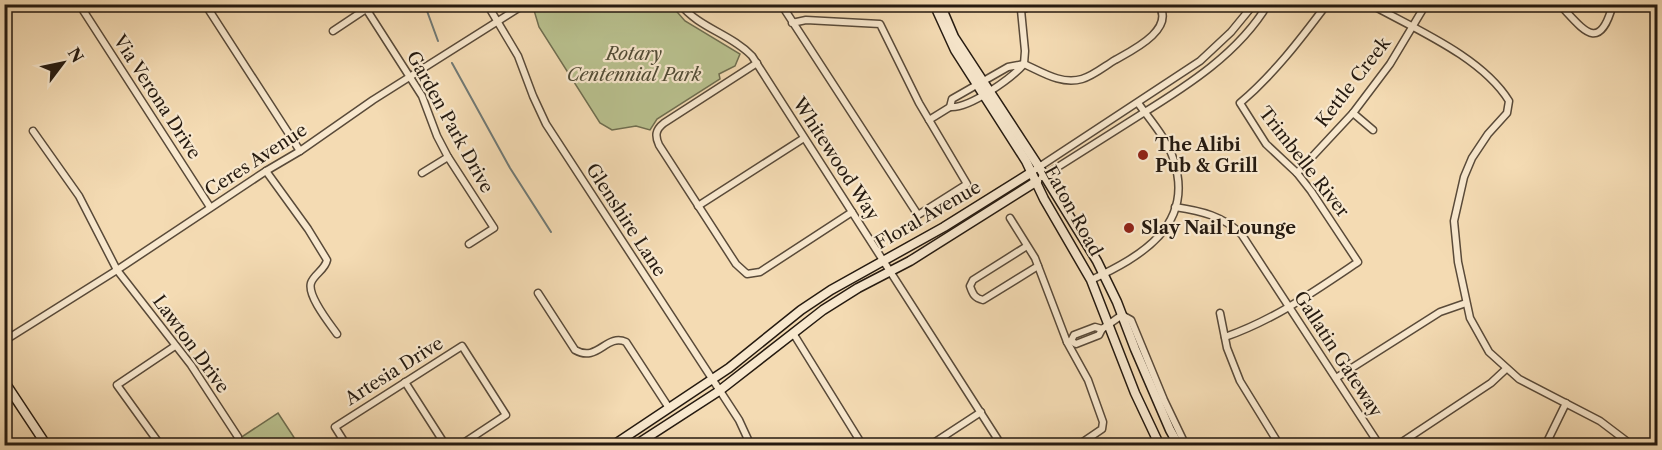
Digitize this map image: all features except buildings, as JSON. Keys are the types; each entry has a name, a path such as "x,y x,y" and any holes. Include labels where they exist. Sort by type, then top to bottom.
{"street":[{"name":"Via Verona Drive","path":"79,4 210,207"},
{"path":"205,4 300,151"},
{"name":"Glenshire Lane","path":"487,4 518,56 546,124 742,426 751,446"},
{"name":"Ceres Avenue","path":"4,341 525,4"},
{"name":"Whitewood Way","path":"680,4 695,20 746,50 757,63 1002,446"},
{"path":"781,4 792,23 918,215 967,184 929,120 880,24 806,20 792,23"},
{"name":"Eaton Road","path":"934,4 955,50 986,92 1104,274 1165,420 1179,446"},
{"path":"940,4 954,37 980,84"},
{"path":"950,106 957,108 986,92 1013,76 1024,64 1026,51 1022,10 1036,4"},
{"path":"929,120 950,106 952,99 1008,67 1024,64 1061,80 1082,79 1147,41 1156,33 1163,18 1158,4"},
{"name":"Floral Avenue","path":"612,446 711,380 816,300 944,227 1200,61 1231,32 1254,4"},
{"name":"Floral Avenue","path":"634,446 718,391 840,299 891,272 964,228 1192,81 1239,40 1268,4"},
{"name":"Trimbelle River","path":"1290,307 1358,262 1311,191 1297,173 1266,144 1240,103 1262,84 1327,4"},
{"path":"1370,4 1473,63 1500,86 1509,101 1507,113 1488,134 1472,158 1464,177 1454,221 1458,262 1466,303 1470,318 1481,340 1506,369 1528,386 1600,421 1633,446"},
{"name":"Kettle Creek","path":"1297,173 1353,113 1390,64 1426,4"},
{"path":"1559,4 1585,31 1596,33 1606,27 1613,4"},
{"path":"333,31 365,7"},
{"name":"Garden Park Drive","path":"365,7 422,96 437,136 448,157 494,228 469,244"},
{"path":"757,63 658,127 656,133 659,146 741,270 747,274 760,272 852,212"},
{"path":"1091,280 1146,250 1157,241 1167,227 1175,207 1178,189 1174,162 1170,151 1138,103"},
{"path":"1353,113 1373,130"},
{"name":"Lawton Drive","path":"33,131 79,196 117,270 191,365 238,437"},
{"path":"698,206 804,138"},
{"path":"422,173 448,157"},
{"path":"266,171 303,221 327,260 310,286 316,303 337,334"},
{"name":"Eaton Road","path":"1040,178 1044,199 1091,280 1105,327 1160,446"},
{"name":"Gallatin Gateway","path":"1175,207 1211,215 1234,227 1242,235 1380,446"},
{"path":"1010,218 1038,266 1088,380 1103,422 1102,429 1077,446"},
{"path":"1027,246 973,280 970,286 973,294 983,300 1038,266"},
{"path":"538,293 576,350 581,353 592,353 614,340 626,342 669,408"},
{"path":"1336,378 1440,312 1466,303"},
{"path":"1225,337 1247,329 1290,307"},
{"path":"1220,313 1227,348 1240,381 1280,446"},
{"path":"1069,341 1074,335 1095,327 1105,327 1122,315"},
{"name":"Eaton Road","path":"1122,315 1131,320 1171,417 1186,446"},
{"path":"793,333 863,446"},
{"path":"161,446 117,385 175,346"},
{"name":"Artesia Drive","path":"347,446 335,427 462,346 506,415 459,446"},
{"path":"1396,446 1491,383 1506,369"},
{"path":"4,381 47,446"},
{"path":"405,382 446,446"},
{"path":"1545,446 1566,404"},
{"path":"929,446 981,412"}],"green space":[{"name":"Rotary Centennial Park","path":"537,5 671,5 685,21 740,54 735,66 719,74 720,79 657,119 650,130 636,126 612,130 600,123 539,27 533,7"},
{"path":"278,413 299,445 240,445 237,440"}],"waterway":[{"path":"422,4 427,11 438,41"},
{"path":"452,63 510,168 551,232"}],"place":[{"name":"The Alibi Pub & Grill","path":"1143,155"},
{"name":"Slay Nail Lounge","path":"1129,228"}]}
